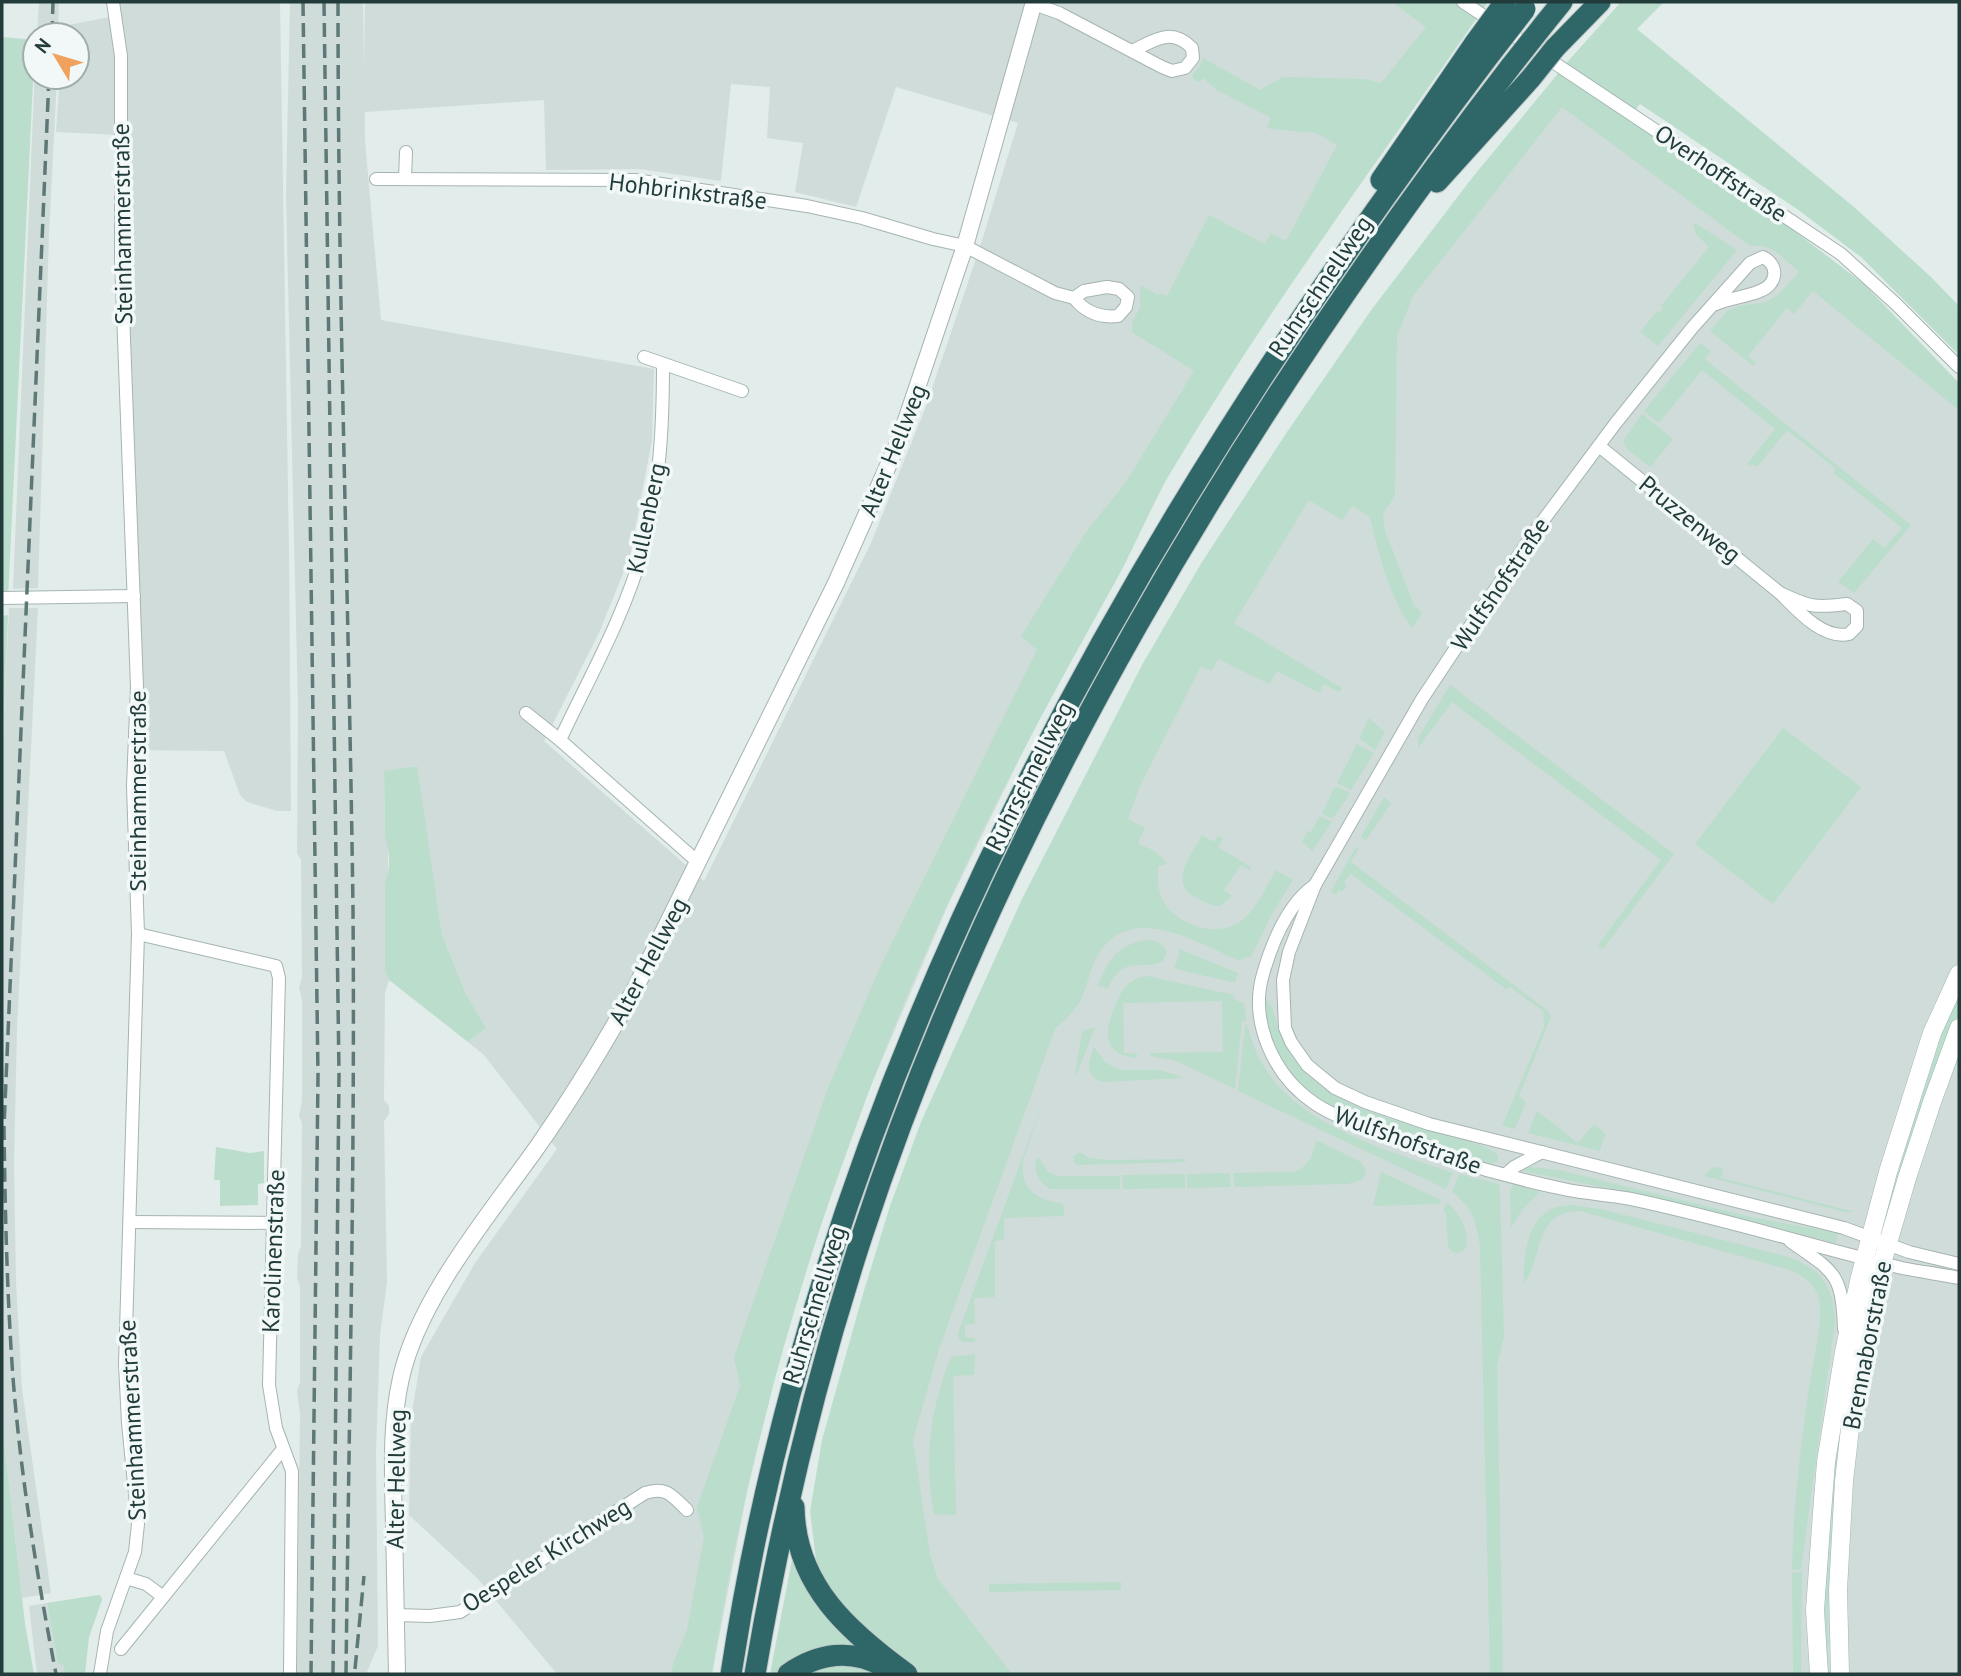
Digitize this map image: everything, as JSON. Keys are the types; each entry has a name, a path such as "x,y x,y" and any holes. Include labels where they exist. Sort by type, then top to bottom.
{"highway":[{"name":"Ruhrschnellweg","path":"755,1674 777,1552 798,1460 840,1307 888,1161 936,1038 1007,879 1090,714 1173,566 1294,370 1377,248 1511,66 1562,2"},
{"path":"1377,248 1531,78 1589,2"},
{"path":"1562,40 1600,2"},
{"name":"Ruhrschnellweg","path":"730,1674 765,1495 809,1327 852,1191 922,1010 998,842 1083,677 1215,450 1483,48 1520,4"},
{"path":"798,1460 794,1490 795,1524 802,1555 813,1583 828,1605 854,1633 908,1674"},
{"path":"788,1674 814,1659 844,1655 862,1656 895,1674"}],"main road":[{"name":"Brennaborstraße","path":"1840,1674 1838,1590 1844,1481 1855,1385 1869,1308 1873,1260 1870,1237 1928,1044 1959,974"},
{"name":"Brennaborstraße","path":"1819,1674 1815,1609 1822,1513 1826,1462 1844,1352 1873,1260 1888,1244 1932,1101 1959,1028"}],"street":[{"name":"Steinhammerstraße","path":"100,1674 107,1631 135,1552 138,1524 125,1364 138,934 133,786 137,687 121,258 121,66 113,2"},
{"name":"Overhoffstraße","path":"1463,2 1841,254 1887,295 1959,367"},
{"name":"Alter Hellweg","path":"397,1674 394,1434 396,1405 409,1352 425,1314 452,1269 555,1121 607,1038 658,945 841,573 880,486 915,397 965,246 1034,3 1132,51"},
{"path":"405,179 406,152"},
{"name":"Hohbrinkstraße","path":"376,179 635,180 824,209 965,246"},
{"path":"965,246 1055,293 1074,298"},
{"name":"Wulfshofstraße","path":"1716,304 1762,290 1773,280 1776,274 1774,267 1763,257 1754,260 1732,281 1716,304 1692,328 1529,540 1422,699 1315,885 1289,952 1283,981 1285,1028 1307,1065 1328,1084 1365,1102 1429,1124 1844,1228 1909,1252 1959,1264"},
{"path":"644,357 742,391"},
{"name":"Kullenberg","path":"560,740 629,592 644,548 662,438 663,364"},
{"name":"Pruzzenweg","path":"1599,446 1780,593 1808,619 1831,635 1849,634 1857,626 1857,611 1847,604 1815,607 1780,593"},
{"path":"2,598 134,596"},
{"path":"526,713 699,863"},
{"name":"Wulfshofstraße","path":"1315,885 1302,894 1279,932 1261,979 1259,998 1262,1027 1279,1069 1293,1086 1326,1111 1395,1140 1506,1174 1569,1190 1630,1199 1873,1260 1959,1278"},
{"name":"Karolinenstraße","path":"138,934 276,966 278,992 270,1385 276,1429 292,1471 290,1674"},
{"name":"Wulfshofstraße","path":"1506,1174 1542,1152"},
{"path":"130,1222 274,1223"},
{"name":"Brennaborstraße","path":"1784,1237 1816,1259 1836,1278 1843,1302 1844,1352"},
{"path":"121,1649 283,1449"},
{"name":"Oespeler Kirchweg","path":"396,1615 430,1616 460,1612 645,1493 657,1489 667,1492 687,1510"},
{"path":"126,1578 146,1584 162,1596"}],"shaded area":[{"path":"39,2 59,2 58,21 38,21"},
{"path":"113,2 280,2 291,811 277,811 247,802 240,795 224,751 135,750 121,135 56,132 59,91 91,91 89,21 115,16"},
{"path":"290,2 363,2 364,68 365,2 1478,2 1254,338 1171,470 1123,567 1036,725 947,907 870,1088 817,1235 778,1365 747,1492 712,1674 557,1674 478,1579 409,1515 411,1419 421,1357 475,1263 557,1149 484,1055 468,1042 486,1028 466,994 442,935 416,766 384,772 385,837 388,844 388,874 385,882 385,971 389,980 385,993 384,1100 389,1106 389,1114 384,1121 387,1282 380,1335 376,1453 378,1646 366,1674 297,1674 300,1414 297,1391 300,1383 300,1285 297,1278 301,1246 302,1123 299,1116 302,1101 302,1001 299,987 302,978 301,860 297,853 298,707 286,196","holes":["731,84 770,87 767,138 803,143 795,192 856,207 896,87 1018,123 980,247 925,409 871,543 704,881 544,741 599,633 630,556 652,440 654,369 381,320 365,141 365,112 544,100 546,170 640,169 721,181"]},
{"path":"34,91 56,91 38,588 13,589"},
{"path":"1563,100 1776,243 1959,388 1959,966 1925,1045 1951,1056 1959,1036 1959,1674 996,1674 930,1587 909,1443 938,1341 1095,875 1182,693 1409,296"},
{"path":"9,608 38,608 17,1028 14,1164 16,1282 22,1389 51,1593 22,1598 2,1424 2,760"},
{"path":"47,1603 58,1664 63,1663 65,1674 37,1674 29,1606"}],"green space":[{"path":"1392,2 1488,2 1288,290 1166,480 1119,575 986,823 946,907 868,1093 803,1283 750,1477 712,1674 671,1674 687,1630 704,1537 697,1507 740,1386 734,1357 828,1088 881,965 1037,650 1021,636 1086,532 1126,482 1194,371 1132,332 1132,323 1140,307 1140,285 1158,295 1160,293 1167,296 1209,215 1265,244 1271,233 1286,241 1337,145 1316,133 1271,129 1267,127 1271,118 1217,90 1203,78 1199,82 1194,80 1192,75 1203,58 1260,90 1283,77 1365,79 1381,83 1426,27"},
{"path":"1621,2 1664,2 1637,29 1854,207 1959,306 1959,355 1861,257 1797,209 1640,104 1628,120 1781,221 1864,284 1959,383 1959,410 1813,291 1794,314 1787,308 1748,356 1756,362 1753,366 1710,331 1726,312 1738,306 1766,302 1779,294 1799,272 1772,250 1750,246 1562,107 1413,296 1397,336 1395,496 1383,513 1385,531 1414,605 1422,613 1412,629 1391,589 1370,517 1352,506 1342,520 1309,500 1234,623 1342,688 1339,692 1324,684 1319,693 1277,671 1269,684 1218,659 1212,671 1201,666 1139,788 1128,819 1145,828 1138,843 1164,860 1166,864 1158,866 1160,895 1168,908 1185,922 1206,929 1228,927 1250,913 1276,870 1293,880 1273,912 1251,957 1242,958 1240,961 1163,930 1143,928 1125,931 1109,941 1095,960 1078,1005 1055,1029 939,1349 913,1440 930,1555 938,1579 1012,1674 919,1674 857,1624 835,1600 816,1560 810,1511 822,1440 863,1294 890,1206 921,1122 1022,899 1142,665 1202,562 1372,309 1472,178"},
{"path":"2,37 21,39 21,91 33,91 8,598 2,598"},
{"path":"1695,223 1737,250 1658,346 1640,332 1657,311 1660,313 1663,308 1661,306 1709,247 1696,234 1693,225"},
{"path":"1700,343 1711,351 1705,359 1911,525 1854,593 1838,582 1873,539 1884,548 1902,528 1834,473 1836,469 1787,430 1757,467 1752,464 1749,466 1747,464 1775,429 1702,370 1659,423 1644,411"},
{"path":"1642,414 1673,439 1650,467 1627,449 1623,441"},
{"path":"8,615 2,759 2,616"},
{"path":"1450,685 1674,854 1603,949 1598,945 1661,860 1452,702 1418,748 1418,738"},
{"path":"1369,718 1385,732 1375,750 1359,738"},
{"path":"1783,728 1861,787 1773,904 1695,844"},
{"path":"1357,744 1374,753 1351,790 1337,783"},
{"path":"417,766 442,935 466,994 486,1028 468,1042 389,980 385,971 385,882 389,860 385,837 384,771"},
{"path":"1335,786 1350,793 1335,816 1330,818 1322,813"},
{"path":"1384,797 1391,803 1366,840 1361,837"},
{"path":"1320,816 1332,822 1312,851 1302,841"},
{"path":"1202,835 1214,842 1218,836 1223,839 1218,847 1251,867 1249,870 1241,865 1224,890 1232,896 1220,906 1195,897 1183,884 1188,859"},
{"path":"1356,847 1359,848 1351,862 1548,1011 1551,1017 1519,1096 1526,1102 1515,1129 1502,1126 1544,1027 1543,1011 1509,986 1506,989 1351,874 1344,882 1347,885 1342,892 1339,890 1335,895 1331,891"},
{"path":"1147,940 1158,942 1165,948 1167,951 1163,961 1127,967 1114,977 1108,988 1098,986 1115,955 1128,945"},
{"path":"1179,949 1238,973 1235,983 1174,968"},
{"path":"1147,976 1234,995 1233,999 1244,1003 1246,1021 1242,1021 1235,1089 1176,1061 1150,1056 1150,1053 1223,1052 1222,1001 1123,1003 1124,1053 1137,1056 1126,1056 1113,1048 1108,1031 1117,1000 1128,984"},
{"path":"1959,988 1959,1014 1940,1058 1881,1234 1911,1127"},
{"path":"1266,999 1292,1056 1302,1070 1322,1087 1350,1103 1381,1115 1479,1144 1498,1155 1498,1161 1493,1164 1388,1130 1334,1107 1312,1093 1295,1079 1277,1052 1269,1031"},
{"path":"1245,1025 1263,1065 1279,1086 1299,1105 1348,1134 1453,1173 1446,1189 1238,1091"},
{"path":"1095,1027 1077,1075 1075,1074 1082,1031"},
{"path":"1094,1047 1105,1062 1114,1067 1123,1070 1160,1070 1185,1078 1103,1082 1090,1072 1089,1063"},
{"path":"1047,1090 1023,1160 1024,1178 1031,1191 1044,1199 1061,1203 1064,1216 1004,1218 1004,1240 995,1241 995,1297 974,1298 975,1324 965,1325 965,1337 975,1338 975,1342 964,1342 958,1338 958,1333"},
{"path":"1537,1111 1578,1143 1594,1124 1605,1134 1600,1151 1528,1133"},
{"path":"1316,1140 1361,1162 1366,1171 1362,1180 1348,1184 1235,1187 1233,1173 1294,1172 1310,1159"},
{"path":"216,1147 250,1153 264,1151 264,1183 258,1184 258,1205 220,1206 220,1180 214,1180"},
{"path":"1080,1152 1089,1158 1109,1160 1185,1159 1185,1162 1078,1165 1073,1157"},
{"path":"1039,1157 1048,1172 1057,1176 1120,1176 1120,1189 1050,1189 1037,1173 1036,1160"},
{"path":"1524,1168 1559,1170 1751,1217 1838,1233 1836,1243 1657,1198 1523,1171"},
{"path":"1712,1168 1723,1169 1721,1178 1855,1212 1845,1212 1704,1176"},
{"path":"1381,1172 1441,1200 1439,1204 1373,1206"},
{"path":"1229,1173 1231,1187 1187,1188 1187,1174"},
{"path":"1185,1174 1185,1188 1123,1189 1122,1175"},
{"path":"1459,1174 1499,1184 1500,1192 1504,1337 1497,1365 1503,1674 1490,1674 1480,1247 1472,1216 1459,1197 1452,1192"},
{"path":"1513,1184 1540,1192 1522,1210 1511,1228 1510,1191"},
{"path":"1447,1203 1460,1217 1467,1235 1466,1248 1458,1253 1448,1247 1446,1213 1443,1210"},
{"path":"1571,1205 1601,1209 1789,1257 1810,1268 1824,1281 1832,1298 1835,1322 1801,1569 1792,1570 1801,1444 1820,1318 1815,1290 1808,1281 1793,1271 1580,1211 1565,1213 1547,1227 1524,1283 1525,1256 1533,1228 1547,1212"},
{"path":"975,1354 974,1375 953,1376 956,1515 934,1514 930,1448 937,1399 952,1357"},
{"path":"1849,1367 1832,1520 1828,1597 1829,1674 1826,1674 1825,1567 1832,1471"},
{"path":"2,1424 25,1624 34,1674 2,1674"},
{"path":"795,1544 873,1654 770,1674"},
{"path":"1802,1572 1801,1674 1793,1674 1792,1573"},
{"path":"1121,1582 1121,1590 989,1592 989,1584"},
{"path":"98,1595 102,1600 89,1637 85,1674 65,1674 63,1664 58,1664 47,1603"},
{"path":"844,1662 882,1674 800,1674"}],"railway":[{"path":"52,21 53,2"},
{"path":"303,2 318,1075 311,1674"},
{"path":"324,2 339,1073 333,1674"},
{"path":"338,2 353,909 346,1674"},
{"path":"48,91 4,1127 8,1284 16,1415 30,1527 56,1674"},
{"path":"355,1669 364,1576"}]}
